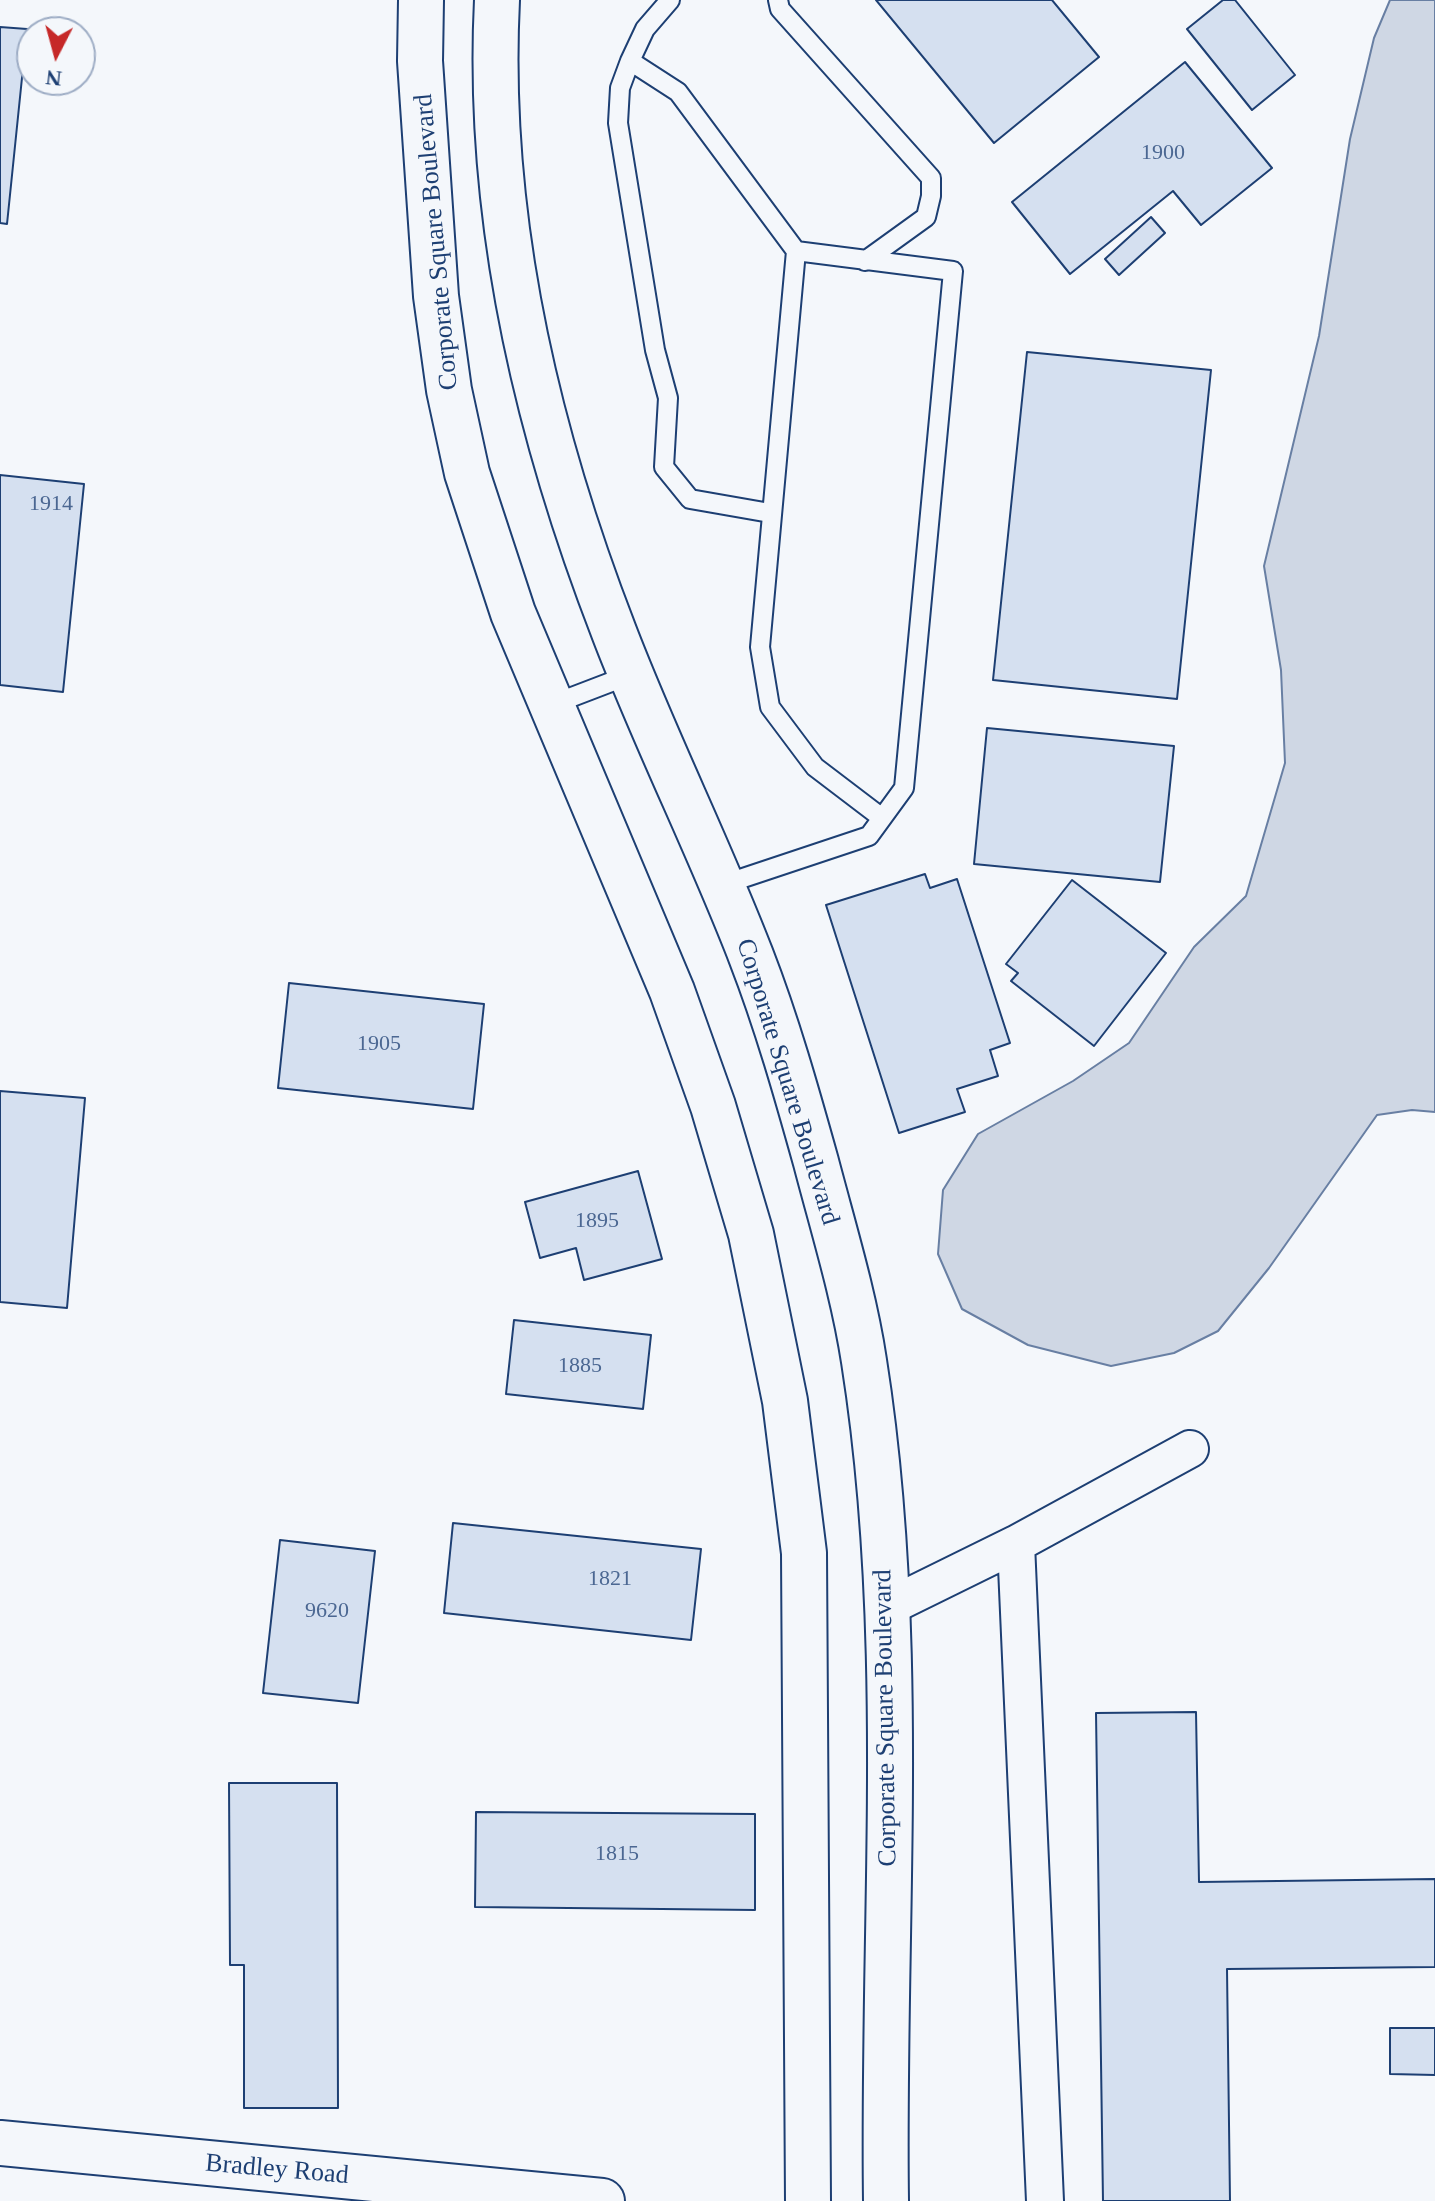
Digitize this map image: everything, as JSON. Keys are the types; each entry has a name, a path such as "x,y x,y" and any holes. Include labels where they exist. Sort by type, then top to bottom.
{"street":[{"name":"Corporate Square Boulevard","path":"421,0 420,61 434,266 449,390 467,473 491,554 672,991 713,1106 751,1234 785,1401 804,1553 808,2201"},
{"name":"Corporate Square Boulevard","path":"497,0 494,68 503,188 524,347 566,492 614,633 754,963 817,1166 863,1357 880,1497 886,1608 889,1940 886,2201"},
{"path":"886,1608 1016,1544 1190,1449"},
{"path":"1016,1544 1045,2201"},
{"name":"Bradley Road","path":"0,2143 602,2201"}],"lane":[{"path":"670,0 645,29 630,61 620,88 618,123 649,322 668,398 664,467 690,499 770,513"},
{"path":"778,0 780,9 931,178 926,217 865,261"},
{"path":"630,61 678,92 796,251 760,647 770,707 815,767 882,818"},
{"path":"722,885 869,836 904,788 953,271 796,251"},
{"path":"551,705 632,674"}],"shaded area":[{"path":"1390,0 1435,0 1435,1112 1412,1110 1377,1115 1269,1268 1218,1331 1174,1353 1111,1366 1028,1345 962,1309 938,1254 943,1190 978,1134 1073,1081 1129,1043 1194,947 1246,896 1285,763 1281,670 1264,566 1319,336 1350,139 1374,38"}],"building":[{"path":"876,0 1052,0 1099,57 994,143"},
{"path":"1223,0 1235,0 1295,75 1252,110 1187,29"},
{"path":"0,27 16,28 16,96 20,96 7,224 0,223"},
{"path":"1185,62 1272,168 1201,225 1173,191 1070,274 1012,202"},
{"path":"1151,217 1165,233 1119,275 1105,259"},
{"path":"1027,352 1211,370 1177,699 993,680"},
{"path":"0,475 84,484 63,692 0,685"},
{"path":"987,728 1174,746 1160,882 974,864"},
{"path":"925,874 930,888 957,879 1010,1043 990,1050 998,1076 957,1089 965,1112 899,1133 826,905"},
{"path":"1072,880 1166,953 1094,1046 1011,981 1018,973 1006,964"},
{"path":"289,983 484,1004 473,1109 278,1088"},
{"path":"0,1091 85,1098 67,1308 0,1302"},
{"path":"638,1171 662,1259 584,1280 576,1248 540,1258 525,1202"},
{"path":"514,1320 651,1335 643,1409 506,1394"},
{"path":"453,1523 701,1549 691,1640 444,1613"},
{"path":"280,1540 375,1551 358,1703 263,1693"},
{"path":"1196,1712 1199,1882 1435,1879 1435,1967 1227,1969 1230,2201 1103,2201 1096,1713"},
{"path":"229,1783 337,1783 338,2108 244,2108 244,1965 230,1965"},
{"path":"476,1812 755,1814 755,1910 475,1907"},
{"path":"1390,2028 1435,2028 1435,2075 1390,2074"}]}
